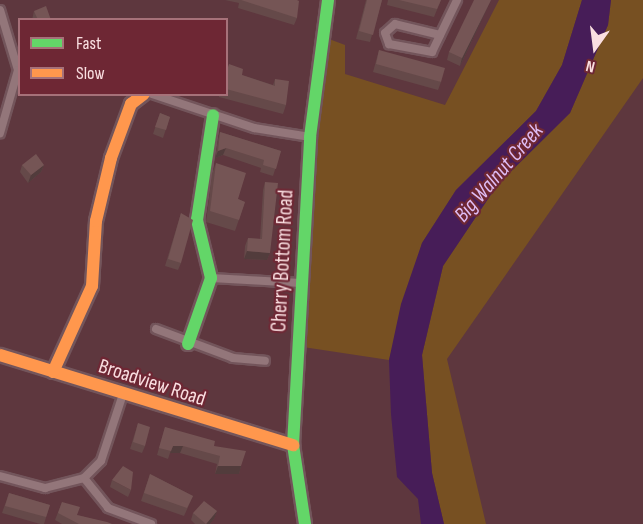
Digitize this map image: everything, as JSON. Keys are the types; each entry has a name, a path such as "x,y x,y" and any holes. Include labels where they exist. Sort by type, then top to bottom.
{"street":[{"name":"Cherry Bottom Road","path":"305,524 293,445 310,137 328,0"},
{"path":"440,35 395,24 385,33 389,44 426,53 440,35 457,0"},
{"path":"0,10 10,28 18,70 0,133"},
{"path":"53,372 92,286 101,188 120,130 140,96"},
{"path":"158,96 213,115 310,137"},
{"path":"188,344 211,278 197,220 213,115"},
{"path":"211,278 301,283"},
{"path":"156,329 188,344 233,358 265,361"},
{"name":"Broadview Road","path":"0,355 293,445"},
{"path":"0,476 45,488 84,478 100,461 123,394"},
{"path":"84,478 108,508 151,524"}],"shaded area":[{"path":"499,0 582,0 562,65 536,111 456,190 422,243 389,360 303,347 313,179 329,39 345,45 345,74 445,105"},
{"path":"611,0 643,0 643,78 447,359 486,524 444,524 432,473 422,355 443,266 498,184 570,113 608,25"}],"water":[{"name":"Big Walnut Creek","path":"582,0 611,0 608,25 570,113 498,184 443,266 422,355 432,473 444,524 421,524 418,499 397,477 391,414 389,360 401,304 422,243 456,190 536,111 562,65"}],"building":[{"path":"241,0 297,0 299,1 297,18"},
{"path":"367,0 382,0 373,35 359,31"},
{"path":"399,0 441,0 437,9"},
{"path":"474,0 491,0 462,58 449,52"},
{"path":"46,6 50,18 37,18 34,11"},
{"path":"379,50 445,68 441,82 376,64"},
{"path":"229,64 243,69 242,75 275,86 275,79 289,81 286,105 228,90"},
{"path":"160,113 170,117 166,130 155,127"},
{"path":"220,132 281,151 276,169 263,165 264,160 226,148 218,151"},
{"path":"36,154 44,165 31,175 22,165"},
{"path":"216,163 246,173 238,199 245,202 239,220 210,211"},
{"path":"265,182 278,183 270,253 247,251 248,238 262,239"},
{"path":"181,213 193,220 181,263 168,259"},
{"path":"138,423 150,427 145,446 133,442"},
{"path":"165,427 215,441 214,446 246,451 241,466 218,466 220,456 183,446 173,446 171,451 159,448"},
{"path":"123,466 133,472 131,490 112,480"},
{"path":"150,474 193,496 187,508 144,493"},
{"path":"9,493 50,505 46,517 5,506"},
{"path":"204,501 217,511 206,524 193,513"},
{"path":"62,502 80,507 77,515 112,524 79,524 58,513"}],"traffic: fast":[{"path":"305,524 293,445 310,137 328,0"},
{"path":"188,344 211,278 197,220 213,115"}],"traffic: slow":[{"path":"53,372 92,286 96,221 111,158 131,104 141,96"},
{"path":"0,355 293,445"}]}
